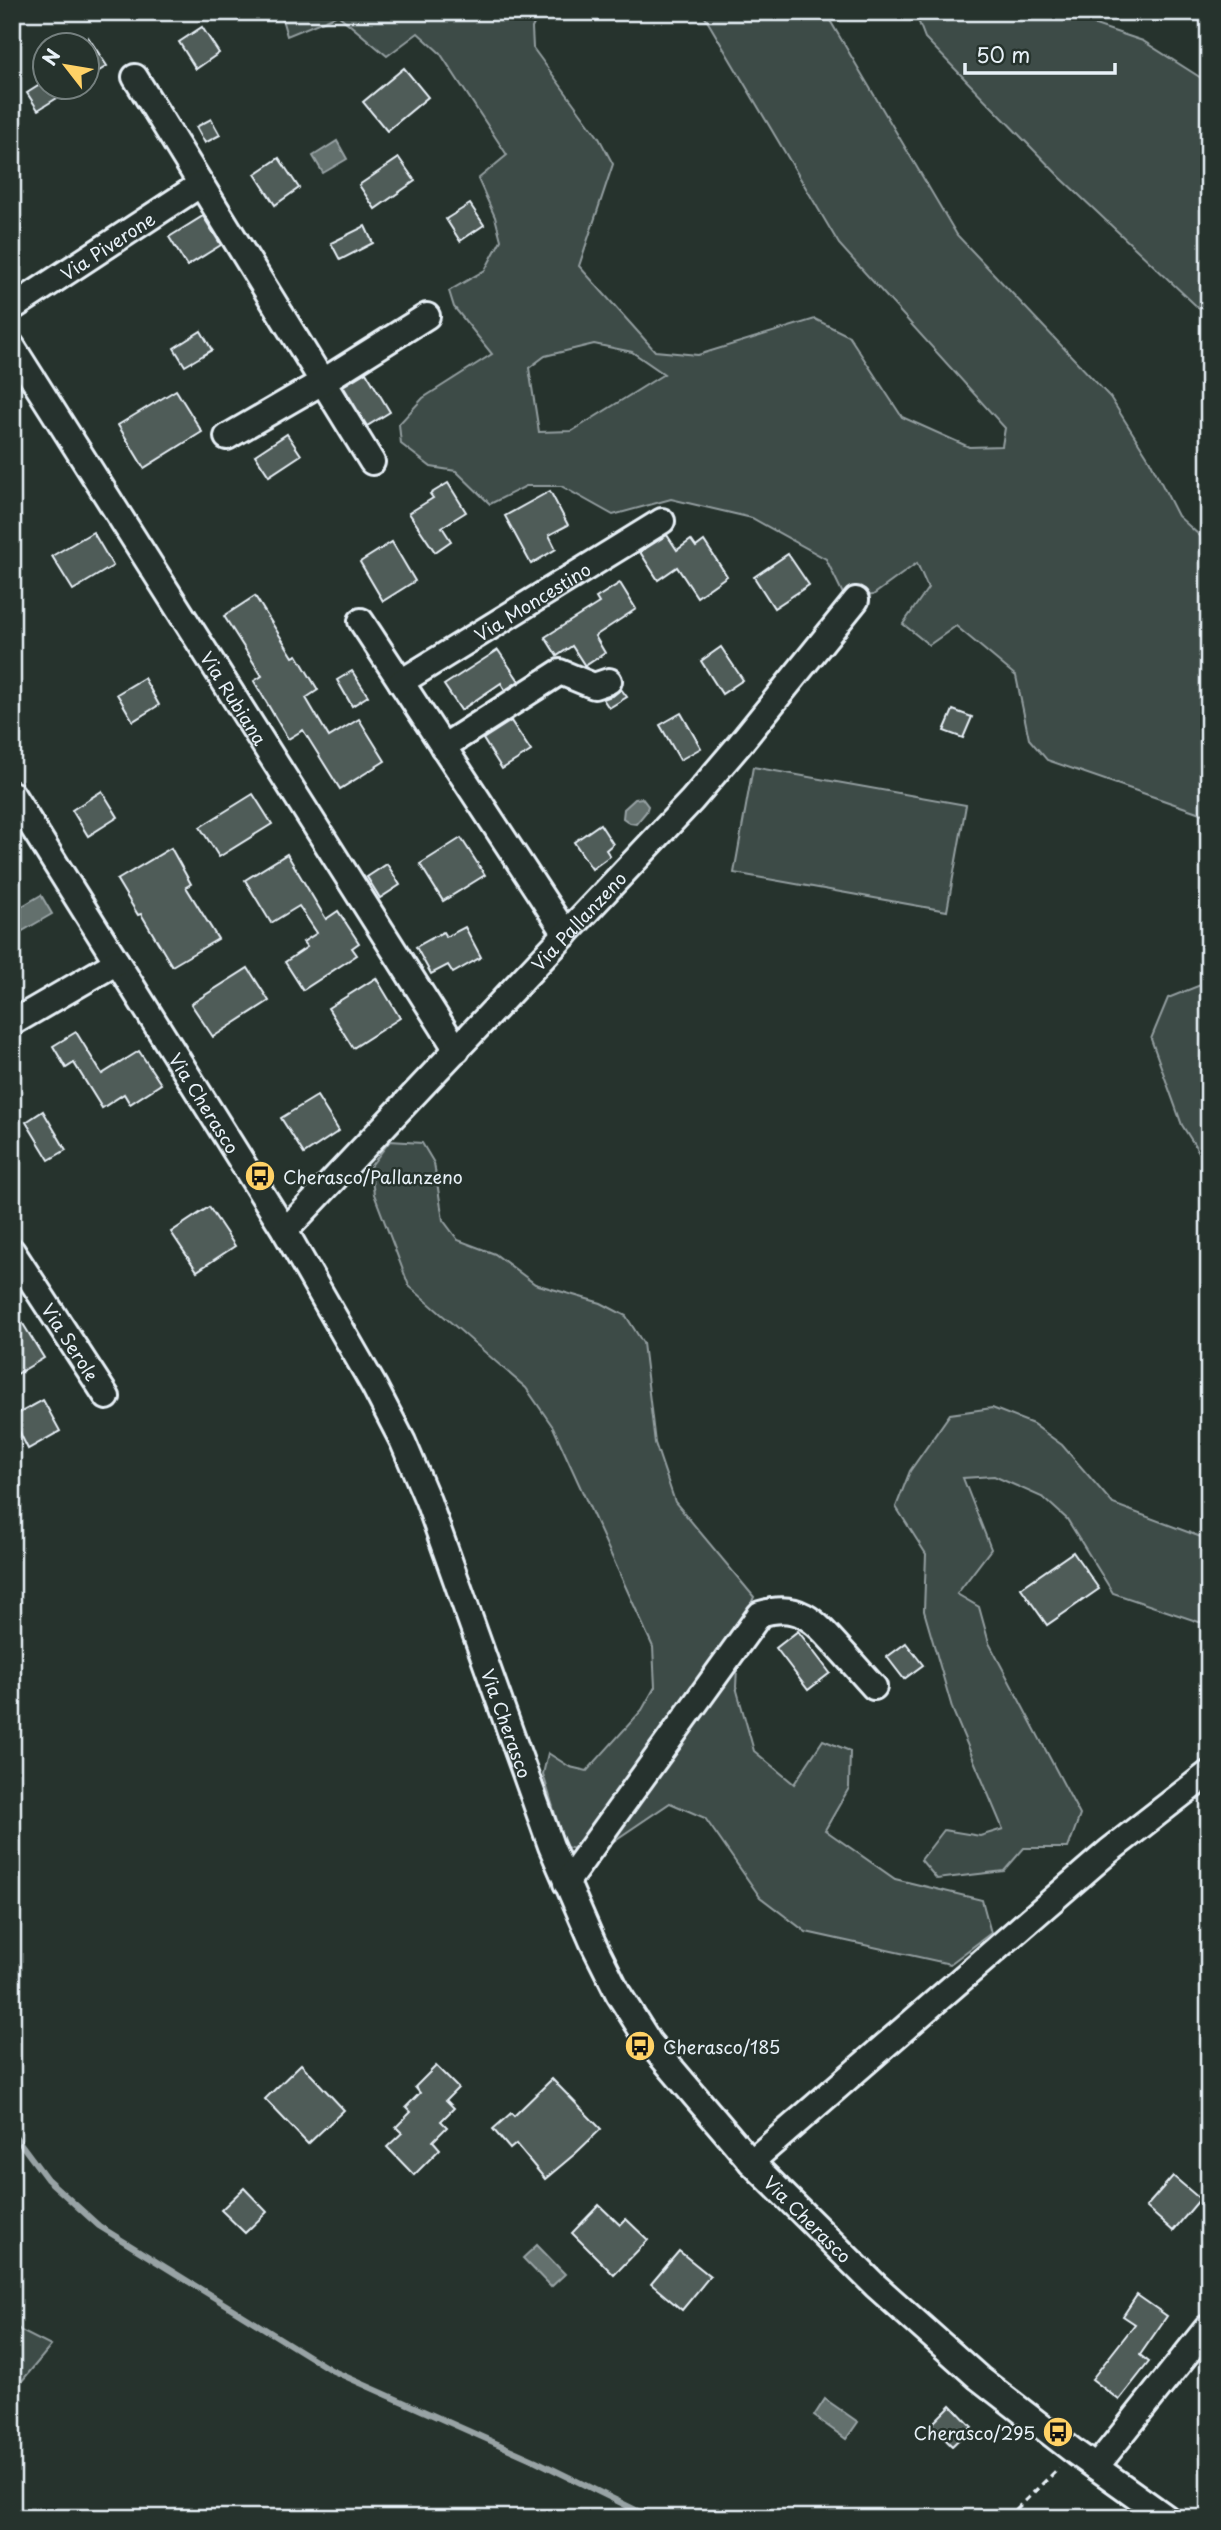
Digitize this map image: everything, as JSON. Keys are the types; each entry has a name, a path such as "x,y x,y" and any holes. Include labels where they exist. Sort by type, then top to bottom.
{"street":[{"path":"135,77 372,463"},
{"name":"Via Piverone","path":"12,308 201,184"},
{"path":"227,437 322,382 427,316"},
{"name":"Via Rubiana","path":"12,346 457,1050"},
{"name":"Via Moncestino","path":"401,682 662,521"},
{"name":"Via Pallanzeno","path":"285,1231 707,782 856,600"},
{"path":"361,621 566,934"},
{"path":"443,747 560,672 594,686 609,681"},
{"name":"Via Cherasco","path":"12,794 285,1231 374,1386 428,1501 566,1883 618,1993 649,2042 751,2162 876,2286 979,2378 1167,2518"},
{"path":"12,1023 117,962"},
{"name":"Via Serole","path":"12,1251 107,1397"},
{"path":"566,1883 760,1614 776,1609 800,1613 814,1620 874,1687"},
{"path":"751,2162 1109,1852 1209,1773"},
{"path":"1086,2460 1207,2328"}],"path":[{"path":"1007,2518 1086,2460"}],"shaded area":[{"path":"280,12 540,12 532,28 533,48 599,138 613,164 579,266 655,351 698,355 815,319 849,336 902,417 969,447 1002,446 1005,428 839,244 702,12 825,12 957,235 1110,397 1149,459 1178,516 1209,544 1209,816 1047,760 1029,739 1016,676 956,626 929,645 903,624 928,588 917,563 873,595 845,598 826,559 752,518 671,499 613,515 561,486 526,486 490,504 456,471 431,467 401,444 399,424 423,398 492,354 454,307 449,291 485,270 501,240 495,217 478,179 507,155 440,53 418,33 387,56 338,15 287,36","holes":["594,344 632,352 664,374 572,431 539,432 529,368 545,356"]},
{"path":"915,12 1085,12 1095,25 1143,41 1209,83 1209,318 1061,178 925,38"},
{"path":"337,141 347,159 323,173 313,156"},
{"path":"753,767 966,805 947,911 734,873"},
{"path":"642,798 648,806 646,812 636,824 630,823 623,818 624,809 635,799"},
{"path":"41,895 52,914 12,937 12,912"},
{"path":"1209,984 1209,1168 1182,1125 1151,1039 1168,998"},
{"path":"390,1141 422,1143 434,1163 443,1220 458,1240 495,1254 535,1284 601,1303 626,1316 643,1343 655,1443 675,1502 754,1597 739,1631 736,1687 754,1751 794,1784 823,1740 850,1751 849,1788 825,1830 895,1879 982,1900 991,1933 950,1964 806,1932 760,1897 705,1818 670,1803 596,1853 565,1847 543,1774 548,1753 570,1767 587,1771 642,1710 655,1687 653,1647 553,1427 526,1388 409,1286 374,1194 370,1167"},
{"path":"992,1408 1033,1424 1062,1445 1113,1504 1209,1540 1209,1622 1199,1622 1113,1593 1067,1519 1044,1498 994,1476 963,1478 991,1549 957,1594 979,1607 989,1643 1080,1815 1068,1848 1024,1848 1004,1871 937,1879 921,1860 944,1830 980,1836 1003,1829 953,1711 924,1611 926,1554 896,1507 910,1471 950,1414"},
{"path":"537,2245 565,2274 551,2287 523,2258"},
{"path":"12,2322 21,2331 51,2346 12,2393"},
{"path":"825,2399 858,2422 846,2439 814,2416"}],"building":[{"path":"202,27 219,53 196,69 179,42"},
{"path":"404,68 428,97 387,131 363,102"},
{"path":"33,102 51,102 38,110"},
{"path":"211,119 220,135 205,143 196,127"},
{"path":"279,158 299,188 275,205 255,174"},
{"path":"399,158 415,181 375,209 359,185"},
{"path":"470,204 484,225 460,241 446,219"},
{"path":"203,216 221,245 187,266 169,237"},
{"path":"365,226 373,243 340,260 331,243"},
{"path":"201,331 212,350 185,366 174,348"},
{"path":"366,372 390,412 367,426 343,386"},
{"path":"176,390 202,432 144,468 118,425"},
{"path":"287,434 301,455 269,476 255,455"},
{"path":"448,483 466,512 442,527 451,541 435,552 409,513 433,498 430,494"},
{"path":"550,491 568,525 549,535 556,549 531,564 505,516"},
{"path":"93,532 113,566 73,590 52,556"},
{"path":"667,535 677,550 691,540 696,547 704,541 727,576 697,597 677,567 658,580 640,552"},
{"path":"392,542 415,581 383,601 360,562"},
{"path":"788,554 809,585 774,608 754,577"},
{"path":"620,583 636,609 595,636 605,653 585,666 572,646 557,656 545,637 599,603 596,598"},
{"path":"255,596 293,657 297,655 318,690 306,698 329,737 359,719 385,761 340,789 303,730 288,739 254,681 262,676 224,616"},
{"path":"721,647 743,680 722,694 701,661"},
{"path":"498,650 519,681 505,690 501,683 461,710 444,685"},
{"path":"352,671 368,696 352,706 337,680"},
{"path":"144,678 159,705 133,721 117,694"},
{"path":"621,689 627,697 609,708 603,699"},
{"path":"953,710 972,717 963,738 944,731"},
{"path":"681,713 701,748 680,760 660,725"},
{"path":"511,721 531,751 502,769 483,739"},
{"path":"102,791 118,817 88,836 72,810"},
{"path":"253,794 272,824 219,857 200,827"},
{"path":"600,824 613,844 606,850 610,856 592,869 574,842"},
{"path":"461,838 485,875 443,901 420,864"},
{"path":"171,848 191,884 186,887 218,939 172,966 117,880"},
{"path":"287,854 326,919 338,911 359,943 352,948 357,955 303,990 285,962 307,947 303,942 317,933 299,906 271,923 245,880"},
{"path":"387,864 400,885 380,898 367,877"},
{"path":"465,927 481,957 453,973 448,965 431,974 416,947 443,932 446,937"},
{"path":"248,968 269,1001 213,1037 191,1004"},
{"path":"376,978 400,1018 353,1048 328,1008"},
{"path":"76,1032 102,1074 139,1051 161,1084 130,1104 124,1094 102,1108 74,1063 66,1068 53,1046"},
{"path":"317,1096 339,1131 304,1154 281,1118"},
{"path":"43,1111 66,1150 49,1160 26,1122"},
{"path":"209,1207 235,1246 197,1271 171,1232"},
{"path":"12,1306 44,1358 12,1377"},
{"path":"43,1400 60,1431 28,1449 12,1417"},
{"path":"1073,1552 1099,1589 1047,1625 1021,1588"},
{"path":"798,1631 830,1673 808,1690 776,1648"},
{"path":"906,1643 923,1665 904,1679 887,1657"},
{"path":"301,2064 344,2110 308,2144 265,2099"},
{"path":"436,2066 458,2088 446,2100 454,2108 441,2121 447,2127 433,2141 440,2149 414,2175 387,2147 402,2133 396,2127 411,2112 406,2107 420,2093 415,2087"},
{"path":"552,2079 601,2129 545,2179 516,2144 510,2149 493,2129 511,2113 514,2116"},
{"path":"1173,2176 1200,2199 1173,2231 1146,2207"},
{"path":"244,2188 267,2212 245,2233 221,2210"},
{"path":"599,2205 620,2225 626,2219 648,2240 614,2275 572,2233"},
{"path":"679,2251 710,2276 682,2310 651,2284"},
{"path":"1137,2295 1167,2316 1140,2355 1149,2362 1119,2400 1092,2379 1135,2324 1123,2316"},
{"path":"951,2405 972,2427 952,2446 931,2425"}],"waterway":[{"path":"12,2132 47,2179 99,2226 331,2370 536,2461 652,2518"}],"place":[{"name":"Cherasco/Pallanzeno","path":"260,1176"},
{"name":"Cherasco/185","path":"640,2046"},
{"name":"Cherasco/295","path":"1058,2432"}]}
